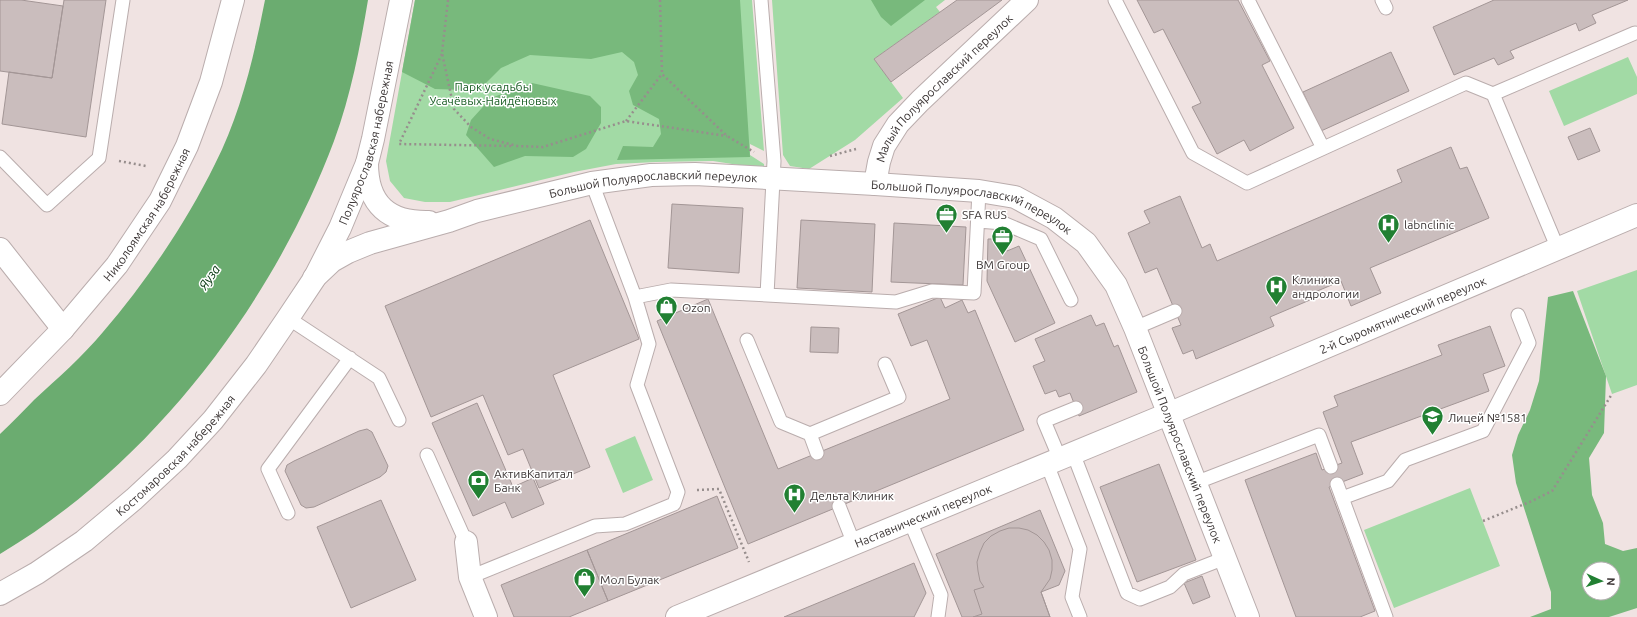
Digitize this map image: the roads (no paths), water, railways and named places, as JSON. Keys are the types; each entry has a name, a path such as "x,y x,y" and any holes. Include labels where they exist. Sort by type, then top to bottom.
{"street":[{"name":"Николоямская набережная","path":"0,394 63,329 121,260 160,201 187,146 211,82 233,0"},
{"name":"Полуярославская набережная","path":"314,279 340,228 367,163 401,0"},
{"name":"Малый Полуярославский переулок","path":"875,184 884,146 898,124 920,101 1027,0"},
{"path":"367,163 367,173 372,192 379,205 390,214 401,220 414,222 449,221"},
{"name":"Большой Полуярославский переулок","path":"449,221 477,210 592,183 651,175 773,170 875,184 979,191 1015,197 1054,218 1086,243 1116,285 1135,328 1248,617"},
{"name":"2-й Сыромятнический переулок","path":"1168,414 1558,248 1637,216"},
{"path":"314,279 332,261 348,252 370,243 449,221"},
{"path":"0,249 63,329"},
{"name":"Костомаровская набережная","path":"0,594 37,573 84,541 134,499 177,459 212,420 256,365 314,279"},
{"name":"Наставнический переулок","path":"677,617 1168,414"},
{"path":"466,542 470,577 486,617"}],"lane":[{"path":"0,157 47,205 99,158 123,0"},
{"path":"761,0 773,170 767,295"},
{"path":"1115,0 1192,153 1247,183 1466,83 1493,94 1558,248"},
{"path":"1248,0 1323,148"},
{"path":"1493,94 1635,33"},
{"path":"470,577 595,526 625,524 674,504 678,492 637,385 649,344 635,297 592,183"},
{"path":"635,297 671,290 896,302 932,291 974,293 979,191"},
{"path":"978,222 1003,223 1041,239 1071,300"},
{"path":"1135,328 1175,311"},
{"path":"1342,498 1388,481 1405,460 1483,431 1528,343 1518,315"},
{"path":"288,318 379,378 399,420"},
{"path":"748,340 781,422 810,434 899,397 885,364"},
{"path":"288,513 268,469 350,358"},
{"path":"1076,408 1044,421 1060,459 1127,593 1140,599 1170,587 1184,574 1225,558"},
{"path":"810,434 817,453"},
{"path":"1195,483 1319,435 1331,467"},
{"path":"427,455 466,542"},
{"path":"1060,459 1080,549 1072,597 1080,617"},
{"path":"1337,484 1386,617"},
{"path":"839,506 854,544"},
{"path":"910,521 941,596 938,617"}],"water":[{"name":"Яуза","path":"265,0 368,0 350,89 340,124 308,202 277,262 241,320 201,375 156,427 107,474 55,517 0,554 0,434 95,341 135,293 178,230 204,186 232,125 246,84"}],"place":[{"name":"SFA RUS","path":"946,234"},
{"name":"labnclinic","path":"1388,244"},
{"name":"BM Group","path":"1003,256"},
{"name":"Клиника андрологии","path":"1277,306"},
{"name":"Ozon","path":"667,326"},
{"name":"Лицей №1581","path":"1432,436"},
{"name":"АктивКапитал Банк","path":"478,500"},
{"name":"Дельта Клиник","path":"794,514"},
{"name":"Мол Булак","path":"584,598"}],"park label":[{"name":"Парк усадьбы Усачёвых-Найдёновых","path":"493,93"}]}
